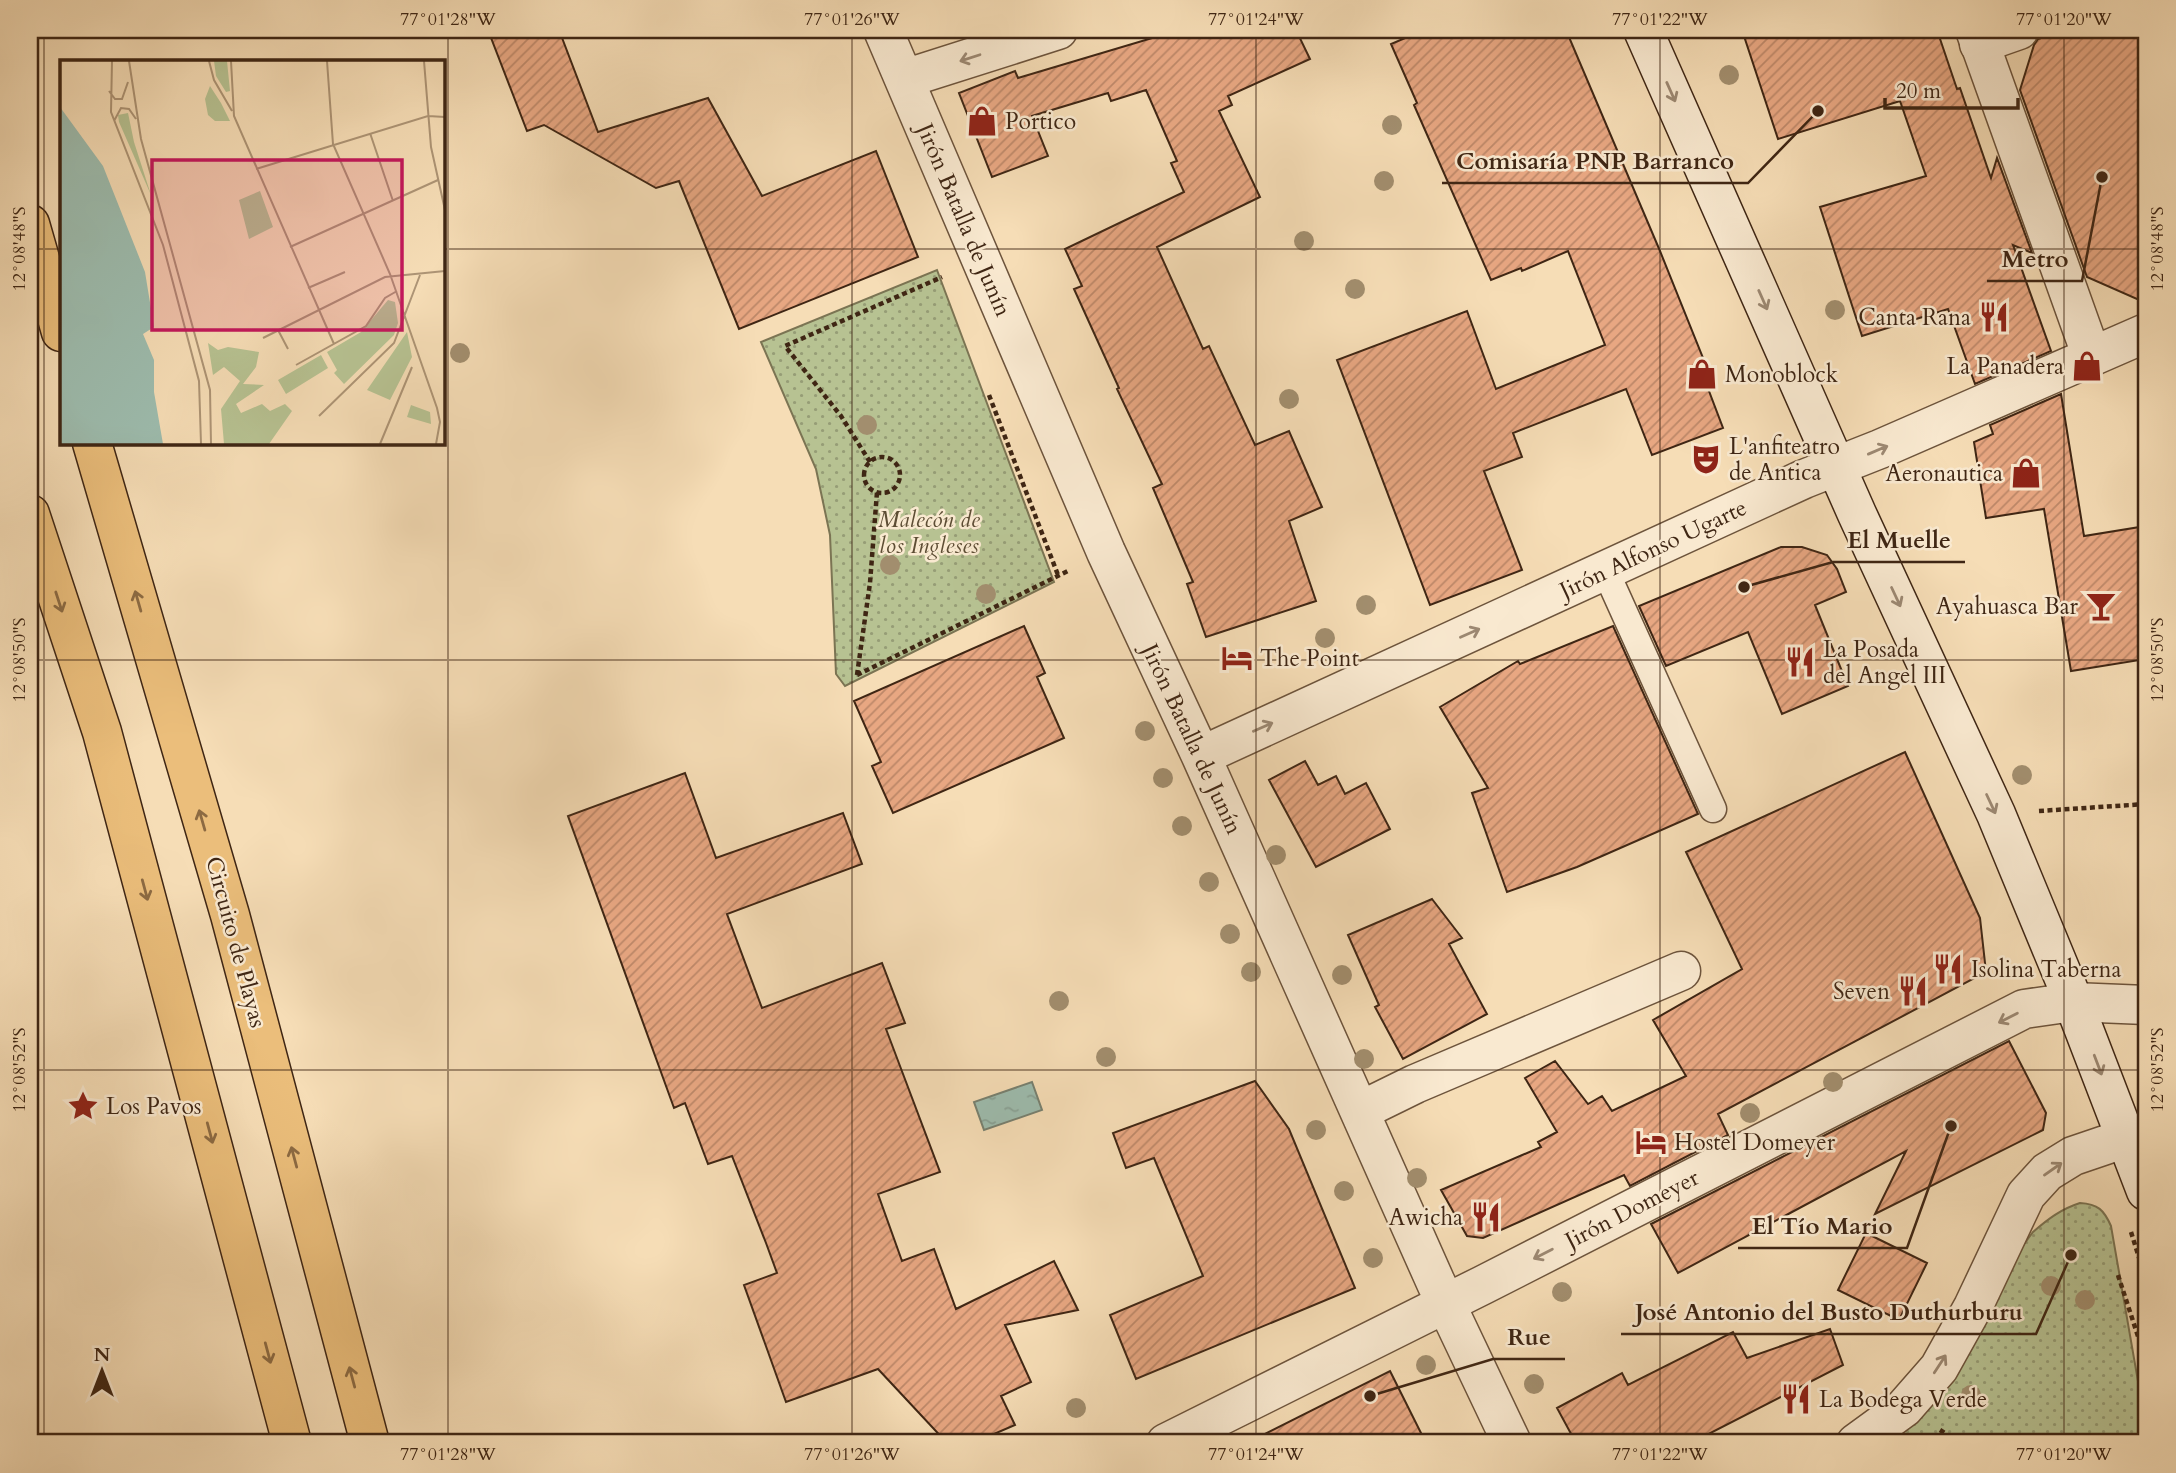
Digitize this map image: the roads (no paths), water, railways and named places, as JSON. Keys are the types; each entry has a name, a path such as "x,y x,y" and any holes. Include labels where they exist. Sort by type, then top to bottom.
{"highway":[{"path":"30,225 60,329"},
{"name":"Circuito de Playas","path":"92,444 230,915 370,1443"},
{"path":"30,514 103,732 292,1443"}],"street":[{"name":"Jirón Batalla de Junín","path":"883,30 1106,552 1512,1443"},
{"path":"904,79 1058,30"},
{"path":"1643,30 1857,514 1996,814 2146,1191"},
{"path":"2019,30 1977,37 2092,357"},
{"name":"Jirón Alfonso Ugarte","path":"1200,756 1804,479 1838,467 2146,333"},
{"path":"1360,1111 1415,1084 1681,971"},
{"name":"Jirón Domeyer","path":"1166,1443 2024,1009 2073,1002 2146,1005"},
{"path":"1856,1443 1904,1408 1939,1368 1973,1307 2026,1195 2047,1172 2073,1156 2126,1138"}],"lane":[{"path":"1606,572 1713,809"}],"water":[{"path":"1032,1082 1042,1110 984,1130 974,1102"}],"place":[{"name":"Comisaría PNP Barranco","path":"1818,111"},
{"name":"Portico","path":"982,121"},
{"name":"Metro","path":"2102,177"},
{"name":"Canta Rana","path":"1994,317"},
{"name":"La Panadera","path":"2087,366"},
{"name":"Monoblock","path":"1702,374"},
{"name":"L'anfiteatro de Antica","path":"1706,459"},
{"name":"Aeronautica","path":"2026,473"},
{"name":"El Muelle","path":"1744,587"},
{"name":"Ayahuasca Bar","path":"2101,606"},
{"name":"The Point","path":"1237,658"},
{"name":"La Posada del Angel III","path":"1800,662"},
{"name":"Isolina Taberna","path":"1948,969"},
{"name":"Seven","path":"1913,991"},
{"name":"Los Pavos","path":"83,1106"},
{"name":"El Tío Mario","path":"1951,1126"},
{"name":"Hostel Domeyer","path":"1651,1142"},
{"name":"Awicha","path":"1486,1217"},
{"name":"José Antonio del Busto Duthurburu","path":"2071,1255"},
{"name":"Rue","path":"1370,1396"},
{"name":"La Bodega Verde","path":"1796,1399"}],"park label":[{"name":"Malecón de los Ingleses","path":"929,532"}]}
